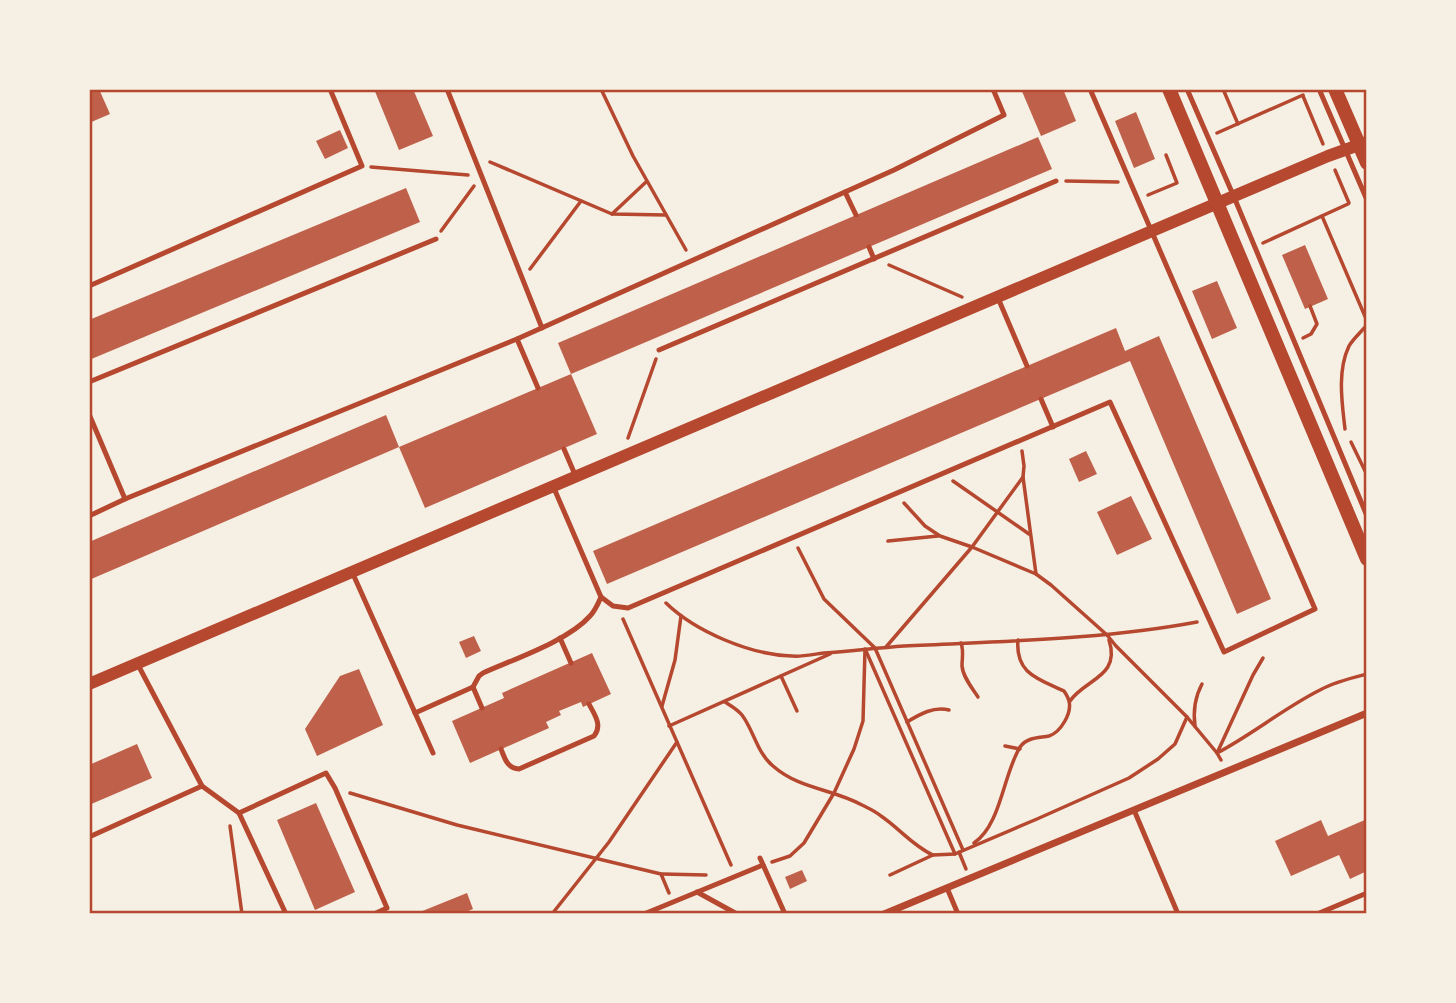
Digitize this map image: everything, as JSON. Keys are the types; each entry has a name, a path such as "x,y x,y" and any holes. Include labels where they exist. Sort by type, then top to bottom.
{"main road":[{"path":"1169,89 1367,559"},
{"path":"1335,89 1357,146 1367,163"}],"street":[{"path":"89,684 1357,146"},
{"path":"884,914 1367,713"}],"lane":[{"path":"89,286 362,166 330,89"},
{"path":"446,89 542,328"},
{"path":"89,516 517,340 894,170 1004,116 993,89"},
{"path":"553,486 601,597 613,606 628,608 1111,402 1224,652 1315,609 1090,89"},
{"path":"1186,89 1367,516"},
{"path":"1320,89 1357,146 1367,200"},
{"path":"659,351 1055,181"},
{"path":"845,192 856,215"},
{"path":"89,382 436,239"},
{"path":"869,247 874,259"},
{"path":"998,297 1027,366"},
{"path":"517,340 538,388"},
{"path":"1041,399 1053,427"},
{"path":"89,414 125,499"},
{"path":"564,449 576,477"},
{"path":"352,572 433,753"},
{"path":"415,713 473,687 483,673 560,638 588,618 601,597"},
{"path":"560,638 571,663"},
{"path":"137,663 202,786 239,813 286,914"},
{"path":"473,687 482,708"},
{"path":"501,749 508,764 519,769 594,736 598,724 589,704"},
{"path":"239,813 326,774 335,788 387,908 374,914"},
{"path":"89,837 202,786"},
{"path":"1134,810 1178,914"},
{"path":"644,914 736,877 762,861 785,914"},
{"path":"947,888 958,914"},
{"path":"697,892 737,914"},
{"path":"1317,914 1367,893"}],"path":[{"path":"601,89 633,156 692,261"},
{"path":"1223,89 1238,124"},
{"path":"1217,133 1311,92"},
{"path":"1303,96 1324,146"},
{"path":"1138,200 1177,183 1166,155"},
{"path":"482,159 612,214 666,215"},
{"path":"362,166 481,176"},
{"path":"1260,244 1351,202 1336,173"},
{"path":"436,239 481,176"},
{"path":"612,214 647,181"},
{"path":"1055,181 1130,182"},
{"path":"522,280 581,201"},
{"path":"1322,216 1367,323 1349,346 1344,366 1341,396 1345,430"},
{"path":"874,259 980,305"},
{"path":"621,457 659,351"},
{"path":"1021,440 1035,574"},
{"path":"1351,442 1367,475"},
{"path":"942,474 1029,534"},
{"path":"886,647 972,547 1023,478"},
{"path":"895,494 925,526 940,536 1035,574 1051,585 1107,635 1187,717 1217,752"},
{"path":"888,541 940,536"},
{"path":"793,538 824,599 875,648 963,850"},
{"path":"658,595 681,616 719,637 757,651 792,656 886,647 1107,635 1209,619"},
{"path":"662,708 675,660 681,616"},
{"path":"335,788 457,825 661,874 736,877 629,633"},
{"path":"963,850 979,840 994,816 1006,779 1024,743 1055,733 1063,724 1070,702 1076,694 1105,671 1112,649 1107,635"},
{"path":"1018,640 1017,650 1021,663 1032,677 1064,691 1084,689"},
{"path":"961,643 965,677 978,697"},
{"path":"865,649 955,854"},
{"path":"762,861 790,856 804,844 834,793 854,749 863,720 865,649"},
{"path":"669,726 834,653"},
{"path":"1217,752 1263,658"},
{"path":"1217,752 1241,741 1323,688 1367,674"},
{"path":"781,676 797,711"},
{"path":"1196,727 1194,713 1197,693 1202,684"},
{"path":"1064,691 1070,702"},
{"path":"725,702 744,718 771,765 795,781 834,793 880,815 923,851 933,855"},
{"path":"897,722 932,710 949,710"},
{"path":"890,875 933,855 955,854 1129,778 1175,744 1187,717"},
{"path":"552,914 609,842 677,742"},
{"path":"1005,746 1020,749"},
{"path":"920,776 929,772"},
{"path":"228,804 242,914"},
{"path":"661,874 673,902"}],"building":[{"path":"89,89 99,89 110,114 89,123"},
{"path":"374,89 413,89 433,136 399,150"},
{"path":"1021,89 1063,89 1076,121 1041,136"},
{"path":"1136,112 1155,159 1134,168 1115,121"},
{"path":"340,130 348,148 325,159 316,141"},
{"path":"1038,137 1052,169 571,374 558,343"},
{"path":"406,188 420,222 89,360 89,320"},
{"path":"1305,245 1328,299 1305,309 1282,255"},
{"path":"1217,281 1237,328 1212,339 1192,291"},
{"path":"1116,328 1125,351 1159,336 1271,599 1237,614 1130,361 607,584 593,551"},
{"path":"571,374 597,434 425,508 399,447"},
{"path":"386,415 399,447 89,580 89,542"},
{"path":"1086,451 1097,474 1079,482 1069,459"},
{"path":"1131,496 1152,539 1117,555 1097,512"},
{"path":"474,636 481,651 466,658 459,642"},
{"path":"592,653 611,694 583,707 581,702 559,711 561,715 546,722 549,728 470,763 452,721 504,698 502,693"},
{"path":"359,669 383,725 317,756 305,729 340,676"},
{"path":"137,744 152,778 89,805 89,765"},
{"path":"316,803 355,892 315,910 277,820"},
{"path":"1367,819 1367,871 1350,879 1339,855 1291,876 1275,841 1321,820 1328,836"},
{"path":"802,870 807,881 790,889 785,877"},
{"path":"467,893 473,909 461,914 415,914"}]}
